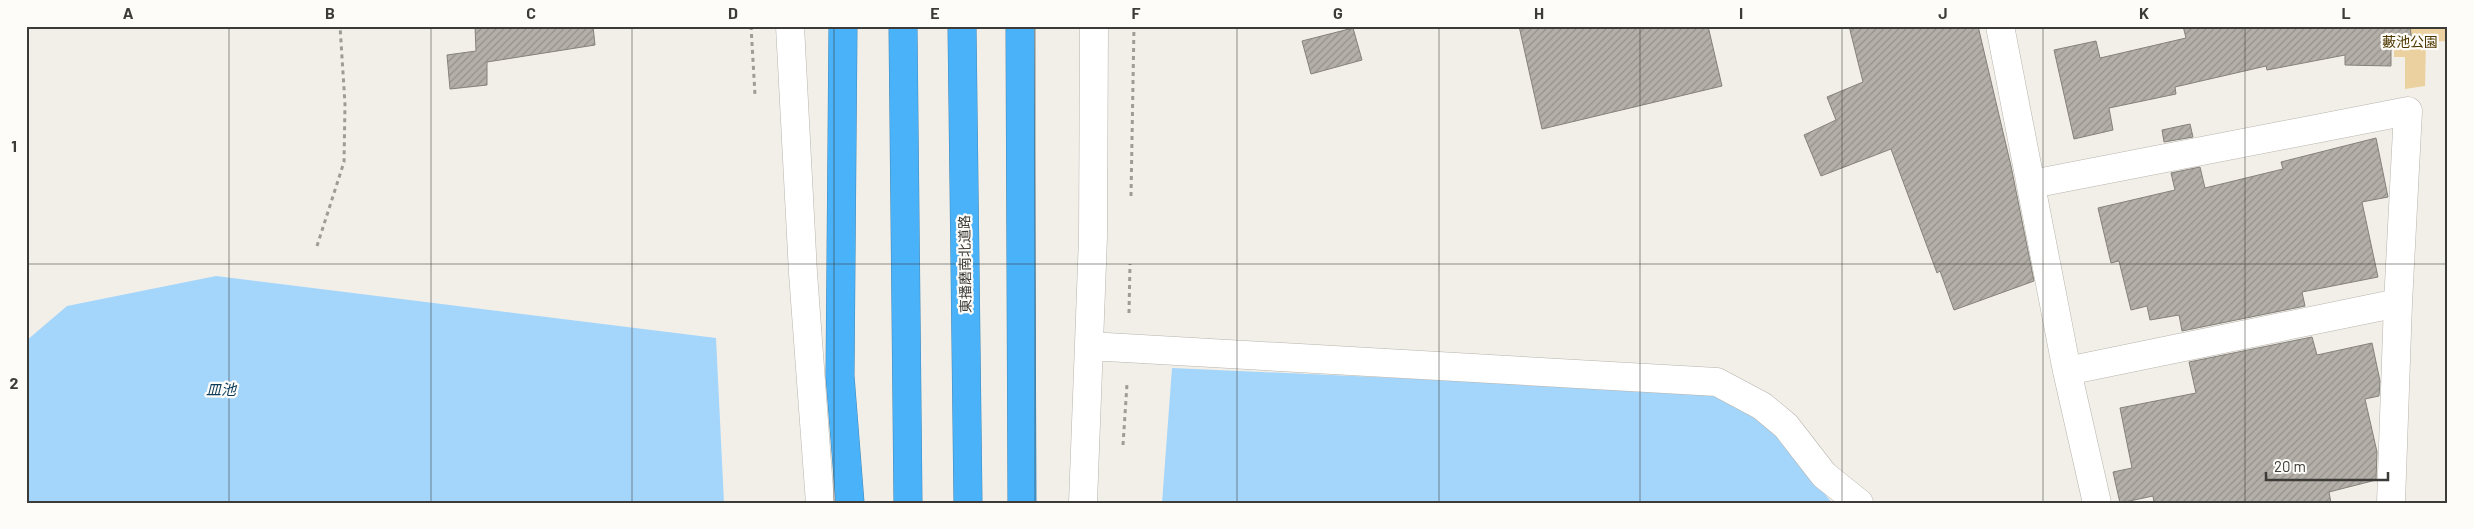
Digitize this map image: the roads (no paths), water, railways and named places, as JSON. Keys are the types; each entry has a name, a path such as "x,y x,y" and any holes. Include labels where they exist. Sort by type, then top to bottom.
{"highway":[{"path":"843,26 840,376 850,503"},
{"path":"903,26 908,503"},
{"name":"東播磨南北道路","path":"962,26 968,503"},
{"path":"1020,26 1022,503"}],"street":[{"path":"790,26 803,273 820,503"},
{"path":"1083,503 1093,237 1094,26"},
{"path":"2000,26 2067,371 2096,503"},
{"path":"2032,184 2408,110 2398,303 2391,503"},
{"path":"2067,371 2398,303"},
{"path":"1089,346 1717,382 1762,406 1786,426 1824,475 1859,503"}],"water":[{"name":"皿池","path":"216,276 716,338 724,503 26,503 26,341 67,306"},
{"path":"1172,368 1712,392 1774,430 1832,503 1162,503"}],"park label":[{"name":"藪池公園","path":"2410,42"}]}
